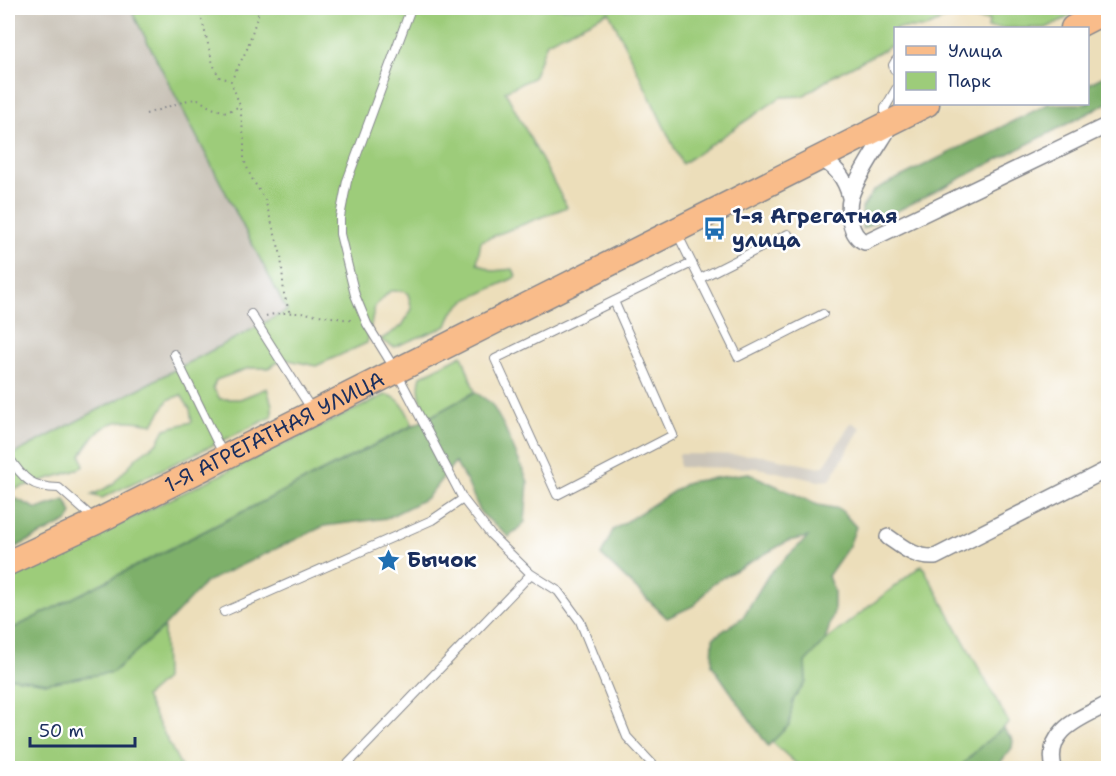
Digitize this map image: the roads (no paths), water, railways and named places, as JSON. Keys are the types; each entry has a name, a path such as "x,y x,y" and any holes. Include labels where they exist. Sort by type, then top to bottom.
{"main road":[{"path":"1075,27 1108,10"},
{"name":"1-Я АГРЕГАТНАЯ УЛИЦА","path":"8,563 96,522 925,105"}],"street":[{"path":"850,197 886,133 885,125"},
{"path":"818,158 830,163 846,183 850,197 850,227 854,234 864,242 1108,125"},
{"path":"888,537 914,555 924,558 935,557 1108,469"},
{"path":"1054,768 1053,748 1057,736 1068,726 1108,704"}],"lane":[{"path":"411,8 347,181 340,216 340,234 355,295 367,324 396,371 463,499 491,535 531,574 558,591 580,621 627,737 656,768"},
{"path":"894,63 894,69"},
{"path":"885,125 885,108 894,92"},
{"path":"675,229 738,357 823,314"},
{"path":"699,279 788,234"},
{"path":"614,301 673,435 557,495 495,359 614,301 692,263"},
{"path":"253,317 313,411"},
{"path":"174,354 224,457"},
{"path":"8,456 29,482 42,488 59,488 96,522"},
{"path":"224,612 432,520 463,499"},
{"path":"344,768 531,574"}],"place":[{"name":"1-я Агрегатная улица","path":"714,228"},
{"name":"Бычок","path":"389,560"}]}
